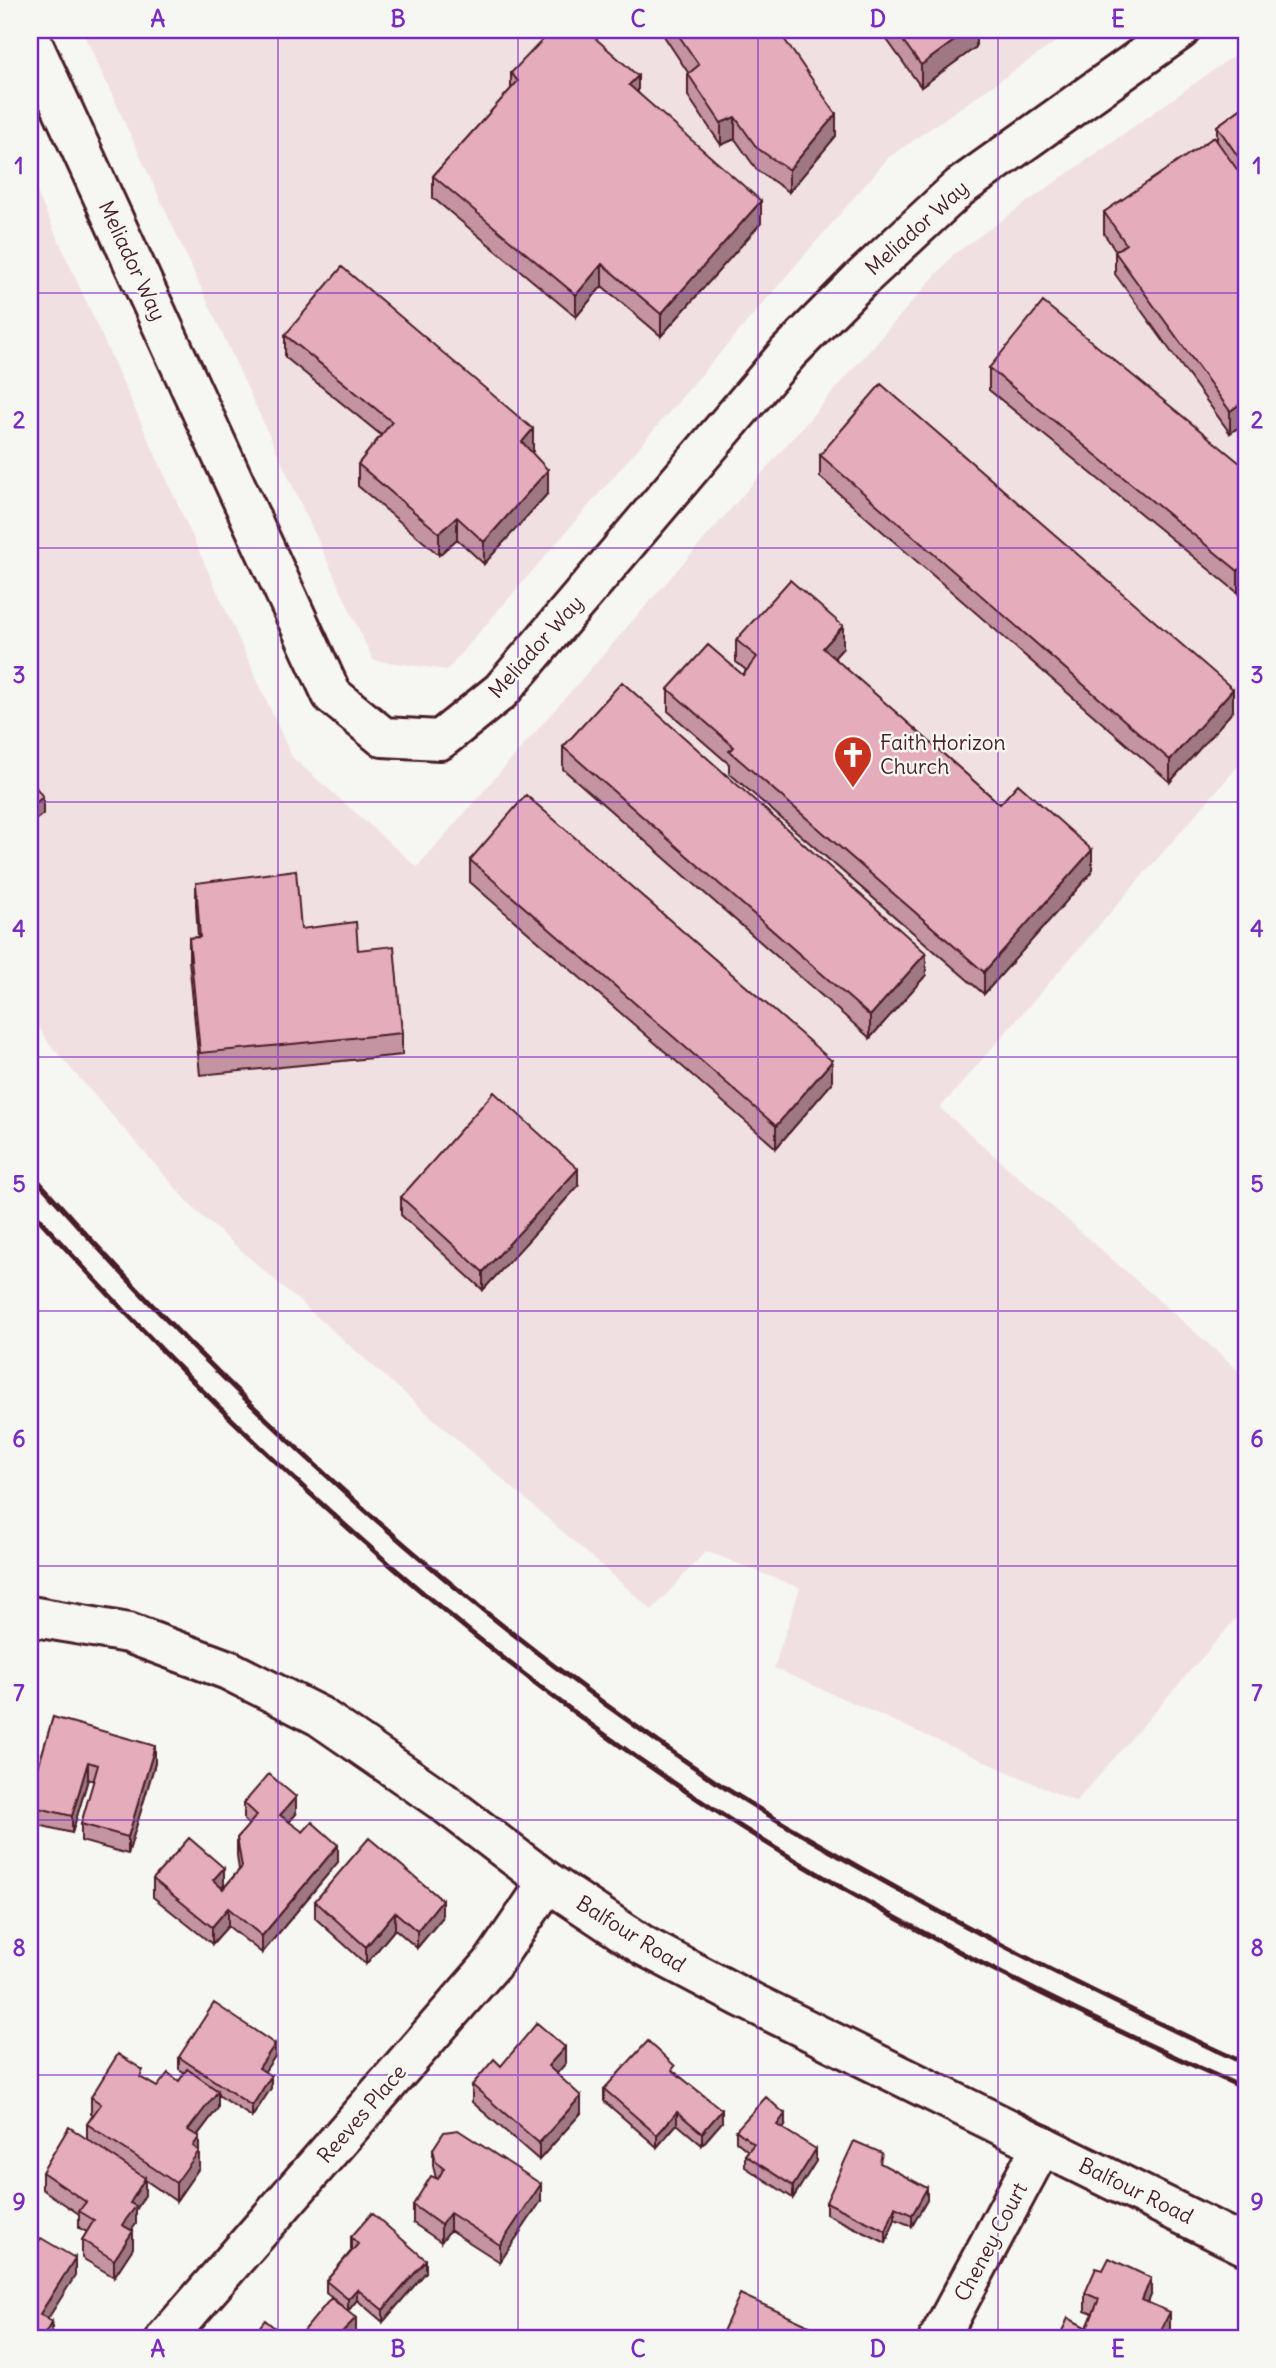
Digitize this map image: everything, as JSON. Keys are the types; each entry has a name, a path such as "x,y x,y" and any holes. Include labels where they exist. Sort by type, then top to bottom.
{"street":[{"name":"Meliador Way","path":"30,38 332,695 383,737 440,740 501,691 788,353 860,280 960,187 1180,30"},
{"name":"Balfour Road","path":"30,1616 128,1633 228,1670 319,1716 442,1801 548,1882 644,1946 1246,2246"},
{"name":"Reeves Place","path":"166,2338 492,1964 548,1882"},
{"name":"Cheney Court","path":"939,2338 1042,2145"}],"shaded area":[{"path":"82,30 1073,30 889,157 447,670 373,660"},
{"path":"1246,47 1246,757 940,1108 1246,1377 1246,1607 1076,1802 774,1668 800,1588 706,1551 652,1610 196,1211 51,1046 30,1014 30,177 292,757 417,867 954,254"}],"building":[{"path":"552,30 586,30 638,76 629,85 761,201 661,314 602,264 576,295 433,176 518,81 511,73"},
{"path":"675,30 778,30 836,114 789,170 757,148 735,117 721,123 688,74 699,65"},
{"path":"895,30 969,30 921,65"},
{"path":"1246,105 1246,168 1217,126"},
{"path":"1214,137 1246,182 1246,400 1230,411 1115,252 1126,244 1104,212"},
{"path":"342,267 533,429 522,442 548,470 484,542 457,517 439,533 358,464 392,422 285,335"},
{"path":"1043,302 1246,468 1246,560 1238,571 989,368"},
{"path":"881,384 1233,689 1170,760 820,455"},
{"name":"Faith Horizon Church","path":"790,580 843,626 823,648 1000,804 1018,784 1092,850 984,972 729,751 734,747 668,689 708,645 743,675 757,657 736,640"},
{"path":"622,682 926,953 870,1016 563,747"},
{"path":"30,779 43,797 30,807"},
{"path":"526,795 832,1061 776,1126 470,860"},
{"path":"296,870 301,929 356,922 358,950 394,946 402,1033 200,1053 189,938 200,937 196,883"},
{"path":"494,1092 578,1169 483,1272 401,1197"},
{"path":"53,1717 155,1746 128,1837 81,1824 98,1765 88,1762 72,1816 30,1806 30,1795"},
{"path":"269,1774 296,1797 280,1815 303,1832 312,1822 338,1845 262,1936 228,1908 212,1927 153,1879 189,1838 224,1868 213,1880 223,1889 242,1867 237,1838 257,1815 244,1803"},
{"path":"369,1838 442,1900 417,1931 395,1912 366,1947 315,1901"},
{"path":"214,2003 275,2044 259,2068 271,2076 252,2106 179,2057"},
{"path":"537,2023 565,2047 548,2066 581,2096 539,2143 472,2085 494,2059 501,2066"},
{"path":"648,2041 675,2066 672,2070 722,2110 702,2133 677,2112 657,2135 604,2089"},
{"path":"118,2054 143,2070 140,2077 157,2087 168,2073 179,2081 187,2069 218,2091 188,2130 199,2137 193,2146 199,2151 176,2183 87,2124 101,2104 91,2097"},
{"path":"766,2097 785,2114 777,2125 816,2149 793,2186 745,2155 754,2144 736,2130"},
{"path":"69,2127 145,2178 130,2203 136,2206 122,2225 133,2231 114,2260 82,2240 94,2220 79,2211 86,2202 42,2172"},
{"path":"458,2130 541,2184 500,2245 450,2213 441,2225 413,2205 431,2176 438,2179 444,2168 436,2162 433,2149 444,2132"},
{"path":"854,2141 882,2153 880,2163 927,2188 912,2215 895,2207 886,2231 826,2202"},
{"path":"372,2213 426,2260 383,2310 357,2289 348,2299 326,2281 358,2244 351,2237"},
{"path":"41,2238 75,2258 40,2314 52,2322 42,2338 30,2338 30,2250 32,2252"},
{"path":"1109,2258 1151,2278 1142,2300 1170,2312 1157,2338 1059,2338 1068,2318 1087,2328 1099,2299 1085,2293 1096,2268 1103,2270"},
{"path":"740,2294 816,2329 811,2338 720,2338"},
{"path":"331,2298 356,2318 339,2335 342,2338 298,2338"},
{"path":"265,2320 287,2338 251,2338"}],"railway":[{"path":"30,1172 187,1341 268,1421 438,1573 618,1713 732,1793 871,1874 1056,1973 1246,2064"},
{"path":"30,1209 204,1393 295,1480 390,1565 487,1646 587,1722 691,1795 852,1894 1019,1982 1246,2089"}],"place":[{"name":"Faith Horizon Church","path":"853,789"}]}
